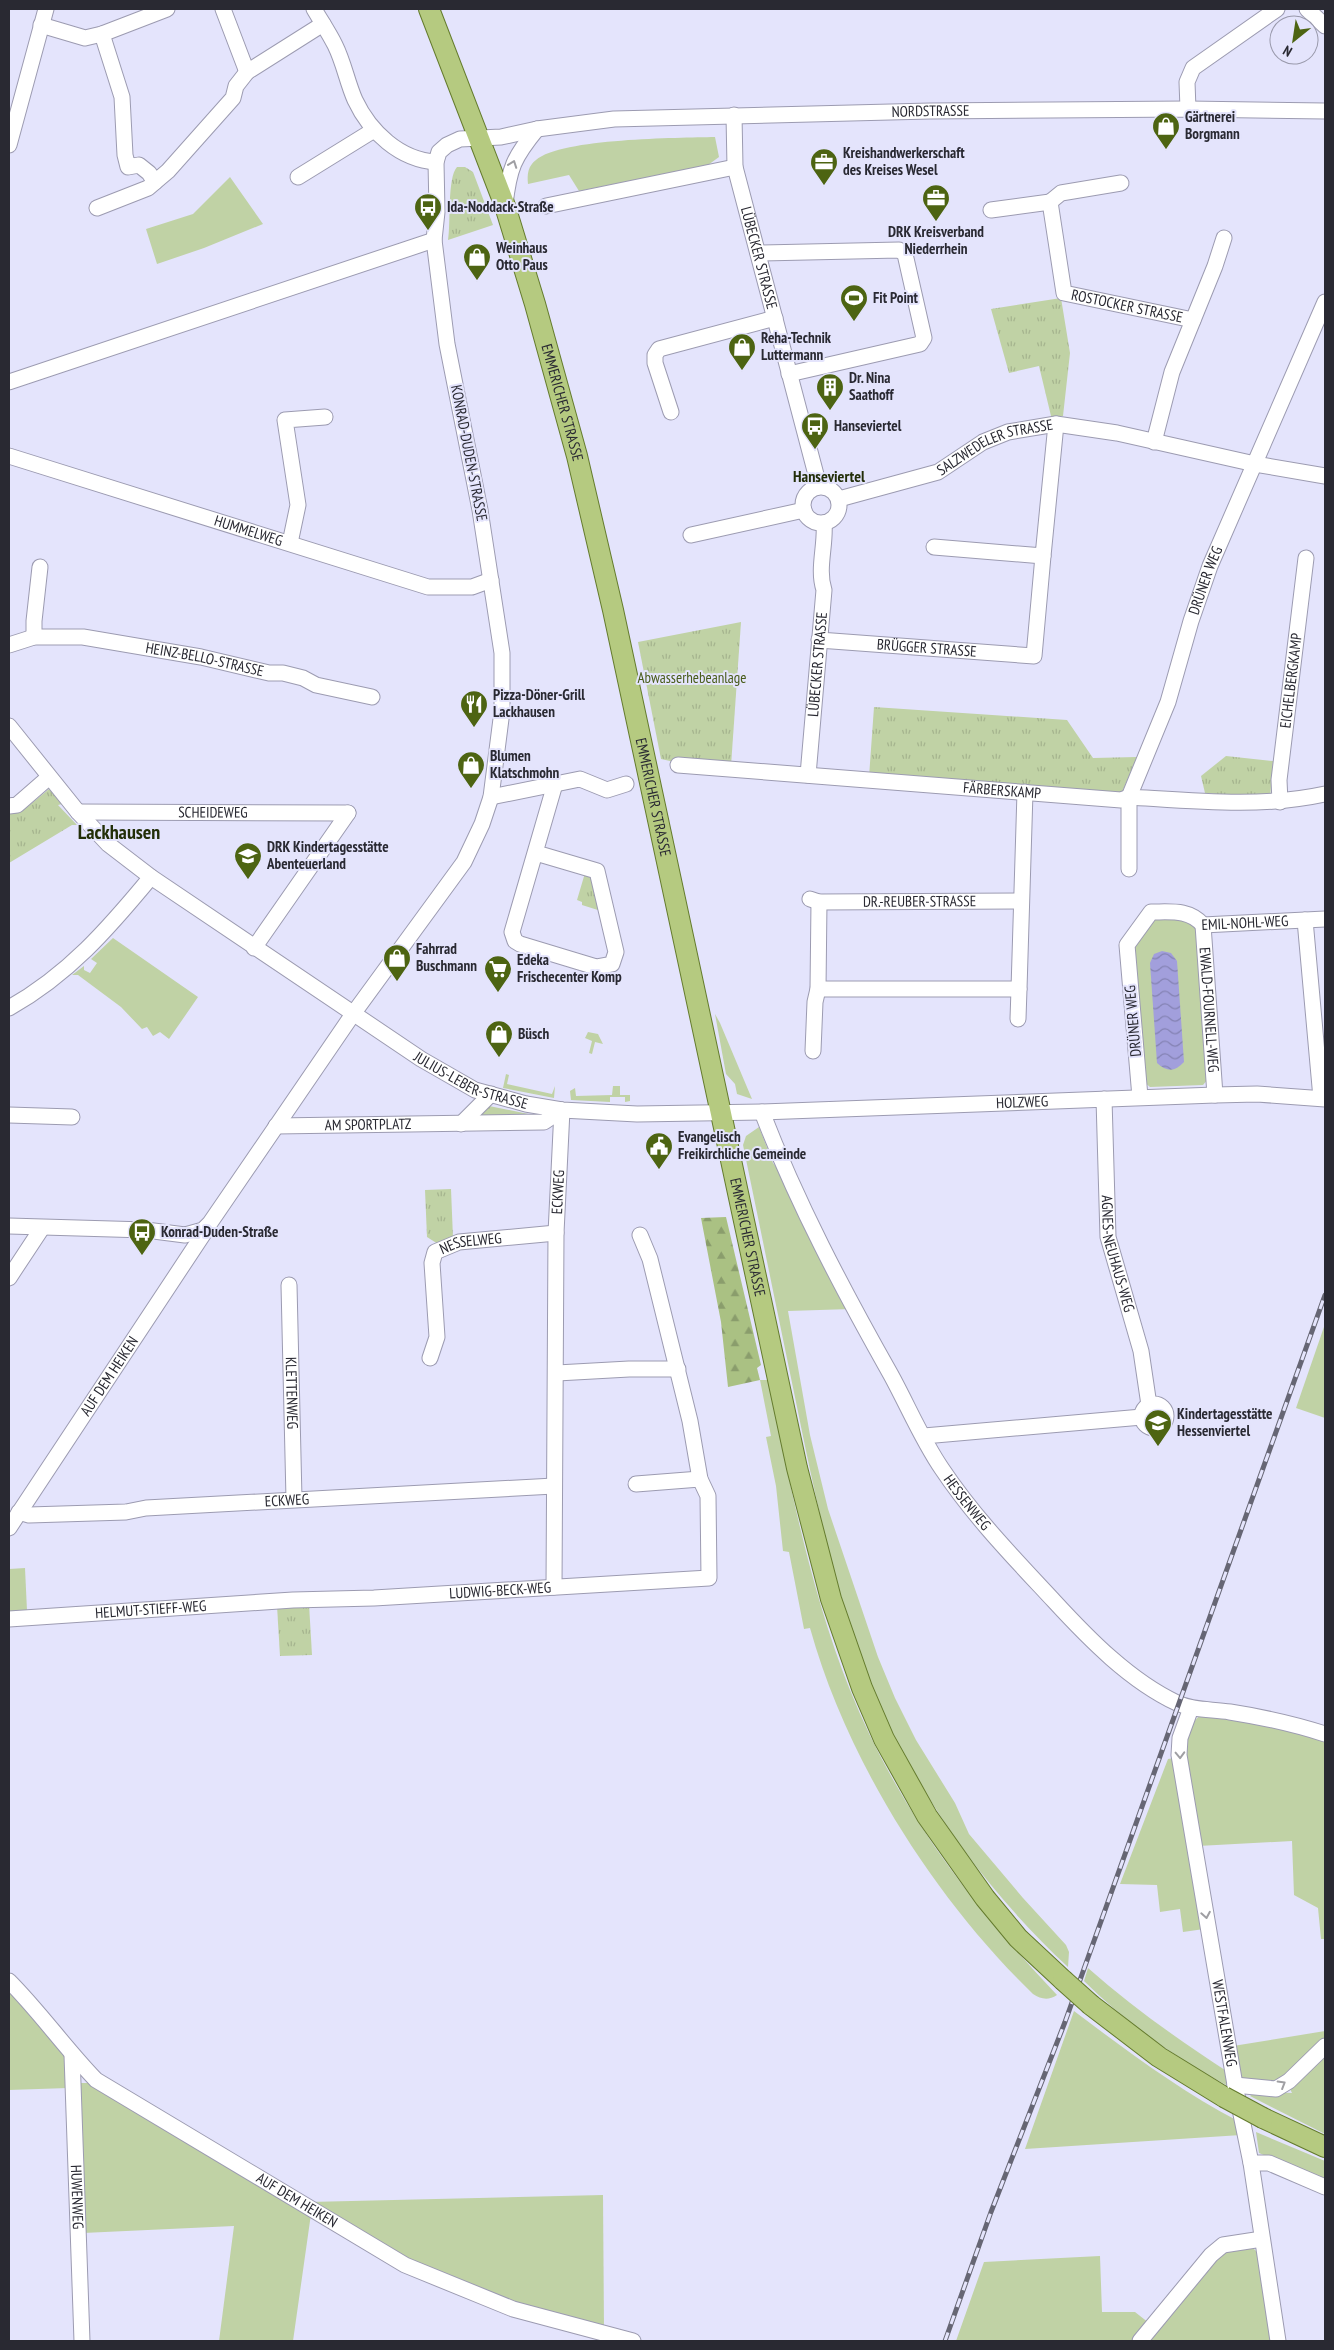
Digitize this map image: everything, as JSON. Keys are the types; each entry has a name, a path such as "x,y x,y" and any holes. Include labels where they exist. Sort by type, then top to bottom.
{"main road":[{"name":"EMMERICHER STRASSE","path":"430,9 505,206 538,311 577,456 613,610 797,1468 831,1599 869,1705 884,1739 927,1816 991,1905 1018,1938 1090,2005 1159,2057 1230,2091 1263,2118 1325,2147"}],"street":[{"path":"9,145 46,9"},
{"path":"41,25 85,38 102,34 167,9"},
{"path":"223,9 247,72"},
{"path":"314,9 336,46 355,100 374,130 403,153 419,161 436,162 439,152 447,145 460,139 478,137"},
{"path":"1188,110 1187,82 1193,68 1277,9"},
{"path":"1307,9 1325,26"},
{"path":"97,208 148,188 168,171 233,98 236,86 247,72 322,24"},
{"path":"102,34 122,97 127,161 136,193"},
{"name":"NORDSTRASSE","path":"478,137 501,137 537,129 614,120 734,115 1188,110 1325,111"},
{"name":"LÜBECKER STRASSE","path":"734,115 735,167 818,486"},
{"path":"505,206 508,181 514,160 537,129"},
{"path":"298,177 374,130"},
{"path":"127,161 139,165 149,173 155,182"},
{"name":"KONRAD-DUDEN-STRASSE","path":"210,1223 353,1014 464,862 491,797 502,711 502,654 479,500 447,344 434,240 438,212 436,162"},
{"path":"546,206 735,167"},
{"path":"991,210 1050,202 1061,193 1121,183"},
{"name":"ROSTOCKER STRASSE","path":"1050,202 1064,293 1193,320"},
{"path":"1154,442 1172,372 1216,266 1224,238"},
{"path":"9,382 434,240"},
{"path":"758,253 899,250 904,254 924,338 920,344 789,374"},
{"name":"DRÜNER WEG","path":"1129,869 1129,797 1168,702 1191,621 1210,566 1325,302"},
{"path":"671,412 655,363 655,355 659,349 775,318"},
{"path":"290,543 298,505 285,420 325,417"},
{"path":"934,547 1042,556 1056,424"},
{"name":"SALZWEDELER STRASSE","path":"839,499 938,472 983,442 1008,432 1056,424 1086,427 1255,464 1325,476"},
{"name":"HUMMELWEG","path":"9,456 428,587 472,587 491,580"},
{"path":"818,486 831,489 839,499 840,510 834,519 824,523 815,522 808,518 804,510 803,502 806,495 811,489 818,486"},
{"path":"691,535 804,510"},
{"name":"LÜBECKER STRASSE","path":"808,774 824,590 821,580 826,538 824,523"},
{"name":"BRÜGGER STRASSE","path":"819,640 1034,656 1042,556"},
{"name":"EICHELBERGKAMP","path":"1280,802 1279,780 1306,558"},
{"path":"34,637 40,567"},
{"name":"HEINZ-BELLO-STRASSE","path":"9,645 34,637 83,637 283,673 303,678 316,685 372,697"},
{"name":"JULIUS-LEBER-STRASSE","path":"9,726 48,778 108,844 151,877 254,948 421,1059 475,1090 526,1104 562,1110 623,1114 720,1112"},
{"name":"FÄRBERSKAMP","path":"678,765 1120,800 1129,797 1223,803 1280,802 1325,794"},
{"path":"9,806 16,805 48,778"},
{"path":"491,797 580,779 607,790 626,784"},
{"path":"536,853 597,871 616,952 612,964 596,967 515,941 512,932 555,784"},
{"path":"1018,1019 1025,792"},
{"name":"SCHEIDEWEG","path":"78,812 348,813 254,948"},
{"path":"10,1003 36,993 72,964 120,914 151,877"},
{"name":"DR.-REUBER-STRASSE","path":"814,1051 815,1002 818,989 814,900 1021,900"},
{"name":"EMIL-NOHL-WEG","path":"1127,945 1152,912 1185,912 1196,916 1203,925 1325,918"},
{"path":"1306,920 1323,1099"},
{"name":"EWALD-FOURNELL-WEG","path":"1203,925 1215,1095"},
{"name":"DRÜNER WEG","path":"1127,945 1140,1097"},
{"path":"818,989 1019,989"},
{"path":"461,1124 491,1094"},
{"name":"HOLZWEG","path":"720,1112 1257,1094 1323,1099"},
{"name":"AGNES-NEUHAUS-WEG","path":"924,1436 1146,1411 1141,1351 1108,1237 1104,1100"},
{"name":"AM SPORTPLATZ","path":"276,1126 544,1122 562,1110"},
{"name":"ECKWEG","path":"554,1586 557,1374 556,1234 562,1110"},
{"name":"HESSENWEG","path":"762,1112 781,1162 851,1302 941,1468 979,1518 1076,1624 1140,1680 1178,1703 1191,1708 1283,1721 1325,1734"},
{"path":"9,1115 72,1116"},
{"path":"9,1226 146,1230 185,1234 203,1230 210,1223"},
{"name":"AUF DEM HEIKEN","path":"9,1528 210,1223"},
{"path":"9,1278 42,1228"},
{"name":"NESSELWEG","path":"430,1358 437,1337 432,1263 435,1252 459,1242 556,1234"},
{"path":"636,1484 700,1479 678,1369 650,1259 640,1235"},
{"name":"KLETTENWEG","path":"289,1285 294,1499"},
{"path":"557,1374 629,1369 678,1369"},
{"name":"LUDWIG-BECK-WEG","path":"293,1600 374,1598 709,1578 708,1496 700,1479"},
{"name":"ECKWEG","path":"19,1512 29,1515 126,1512 146,1508 294,1499 554,1486"},
{"name":"HELMUT-STIEFF-WEG","path":"9,1619 293,1600"},
{"name":"WESTFALENWEG","path":"1191,1708 1180,1738 1179,1755 1230,2091 1251,2163 1278,2341"},
{"name":"AUF DEM HEIKEN","path":"9,1981 33,2006 96,2080 405,2265 513,2308 633,2341"},
{"path":"1230,2091 1276,2089 1289,2081 1325,2046"},
{"name":"HUWENWEG","path":"72,2054 82,2341"},
{"path":"1251,2163 1269,2163 1325,2187"},
{"path":"1140,2341 1211,2255 1223,2245 1262,2239"}],"green space":[{"path":"715,137 719,157 708,165 579,191 569,175 528,184 529,170 533,162 550,153 570,147 594,143 649,139"},
{"path":"457,167 465,167 473,172 493,225 448,240 452,181"},
{"path":"230,177 263,224 204,248 157,264 146,229 193,214"},
{"path":"1061,298 1070,353 1063,416 1051,416 1039,366 1009,373 991,309"},
{"name":"Abwasserhebeanlage","path":"741,622 731,766 679,763 661,759 638,642"},
{"path":"874,707 1067,720 1093,758 1137,757 1120,797 869,777"},
{"path":"1226,756 1273,761 1270,799 1205,793 1201,776"},
{"path":"49,789 62,804 58,805 77,825 72,825 9,863 9,813 26,808"},
{"path":"585,873 592,875 601,911 582,905 582,902 577,900"},
{"path":"1153,916 1186,918 1197,930 1209,1078 1203,1085 1150,1087 1144,1082 1131,944"},
{"path":"113,938 198,997 169,1039 160,1032 153,1036 147,1027 142,1029 121,1007 78,975 72,975 84,966 84,970 90,973 97,963 91,959"},
{"path":"715,1014 752,1099 737,1094 735,1084 726,1074"},
{"path":"588,1032 598,1034 603,1044 595,1042 592,1054 589,1053 592,1041 585,1038"},
{"path":"506,1074 509,1075 507,1084 552,1094 555,1086 554,1098 503,1088"},
{"path":"613,1086 620,1086 620,1095 630,1095 630,1101 625,1102 625,1097 610,1097 610,1102 571,1100 570,1091 575,1088 576,1096 612,1095"},
{"path":"489,1106 543,1117 482,1116 481,1112"},
{"path":"759,1127 773,1163 784,1178 851,1309 788,1311 810,1435 828,1509 878,1657 895,1698 916,1740 955,1803 969,1834 1066,1945 1069,1952 1068,1967 1005,1902 968,1856 934,1806 895,1737 874,1692 857,1646 842,1599 817,1503 743,1145 746,1136"},
{"path":"451,1189 453,1238 438,1244 427,1237 425,1190"},
{"path":"726,1217 761,1365 757,1368 760,1380 728,1387 721,1322 701,1218"},
{"path":"1325,1324 1325,1418 1296,1408"},
{"path":"760,1380 768,1380 802,1536 823,1614 850,1690 869,1733 913,1814 939,1853 995,1926 1057,1995 1054,1997 1045,1999 1033,1994 962,1915 898,1825 871,1777 847,1728 826,1678 810,1628 804,1629 789,1552 783,1551 776,1486 766,1437 771,1436"},
{"path":"25,1568 27,1611 9,1612 9,1569"},
{"path":"309,1604 312,1655 280,1656 277,1606"},
{"path":"1209,1714 1325,1738 1325,1939 1321,1939 1318,1908 1294,1895 1292,1841 1198,1846 1185,1746 1191,1725 1199,1716"},
{"path":"1174,1758 1204,1929 1183,1932 1180,1909 1160,1912 1157,1885 1120,1884 1168,1759"},
{"path":"1088,1968 1156,2023 1228,2072 1228,2086 1171,2052 1117,2011 1084,1981"},
{"path":"9,1989 66,2053 68,2088 9,2090"},
{"path":"1074,2011 1174,2083 1238,2121 1241,2135 1025,2149"},
{"path":"1325,2031 1325,2040 1278,2082 1239,2080 1233,2046"},
{"path":"1325,2052 1325,2134 1250,2096 1255,2091 1292,2093 1289,2087"},
{"path":"77,2083 93,2083 311,2214 293,2341 219,2341 234,2226 83,2233"},
{"path":"1256,2132 1325,2161 1325,2181 1259,2153"},
{"path":"603,2195 604,2329 514,2305 408,2261 309,2202"},
{"path":"1252,2247 1259,2254 1274,2341 1147,2341 1222,2250"},
{"path":"1100,2256 1102,2312 1135,2312 1149,2323 1135,2341 956,2341 984,2262"}],"water":[{"path":"1162,951 1171,953 1177,961 1184,1062 1171,1070 1157,1063 1150,963 1154,954"}],"railway":[{"path":"945,2341 991,2212 1065,2022 1325,1295"}],"place":[{"name":"Gärtnerei Borgmann","path":"1166,150"},
{"name":"Kreishandwerkerschaft des Kreises Wesel","path":"824,186"},
{"name":"DRK Kreisverband Niederrhein","path":"936,222"},
{"name":"Ida-Noddack-Straße","path":"428,231"},
{"name":"Weinhaus Otto Paus","path":"477,281"},
{"name":"Fit Point","path":"854,322"},
{"name":"Reha-Technik Luttermann","path":"742,371"},
{"name":"Dr. Nina Saathoff","path":"830,411"},
{"name":"Hanseviertel","path":"815,450"},
{"name":"Pizza-Döner-Grill Lackhausen","path":"474,728"},
{"name":"Blumen Klatschmohn","path":"471,789"},
{"name":"DRK Kindertagesstätte Abenteuerland","path":"248,880"},
{"name":"Fahrrad Buschmann","path":"397,982"},
{"name":"Edeka Frischecenter Komp","path":"498,993"},
{"name":"Büsch","path":"499,1058"},
{"name":"Evangelisch Freikirchliche Gemeinde","path":"659,1170"},
{"name":"Konrad-Duden-Straße","path":"142,1256"},
{"name":"Kindertagesstätte Hessenviertel","path":"1158,1447"}],"district":[{"name":"Hanseviertel","path":"829,476"},
{"name":"Lackhausen","path":"119,832"}]}
